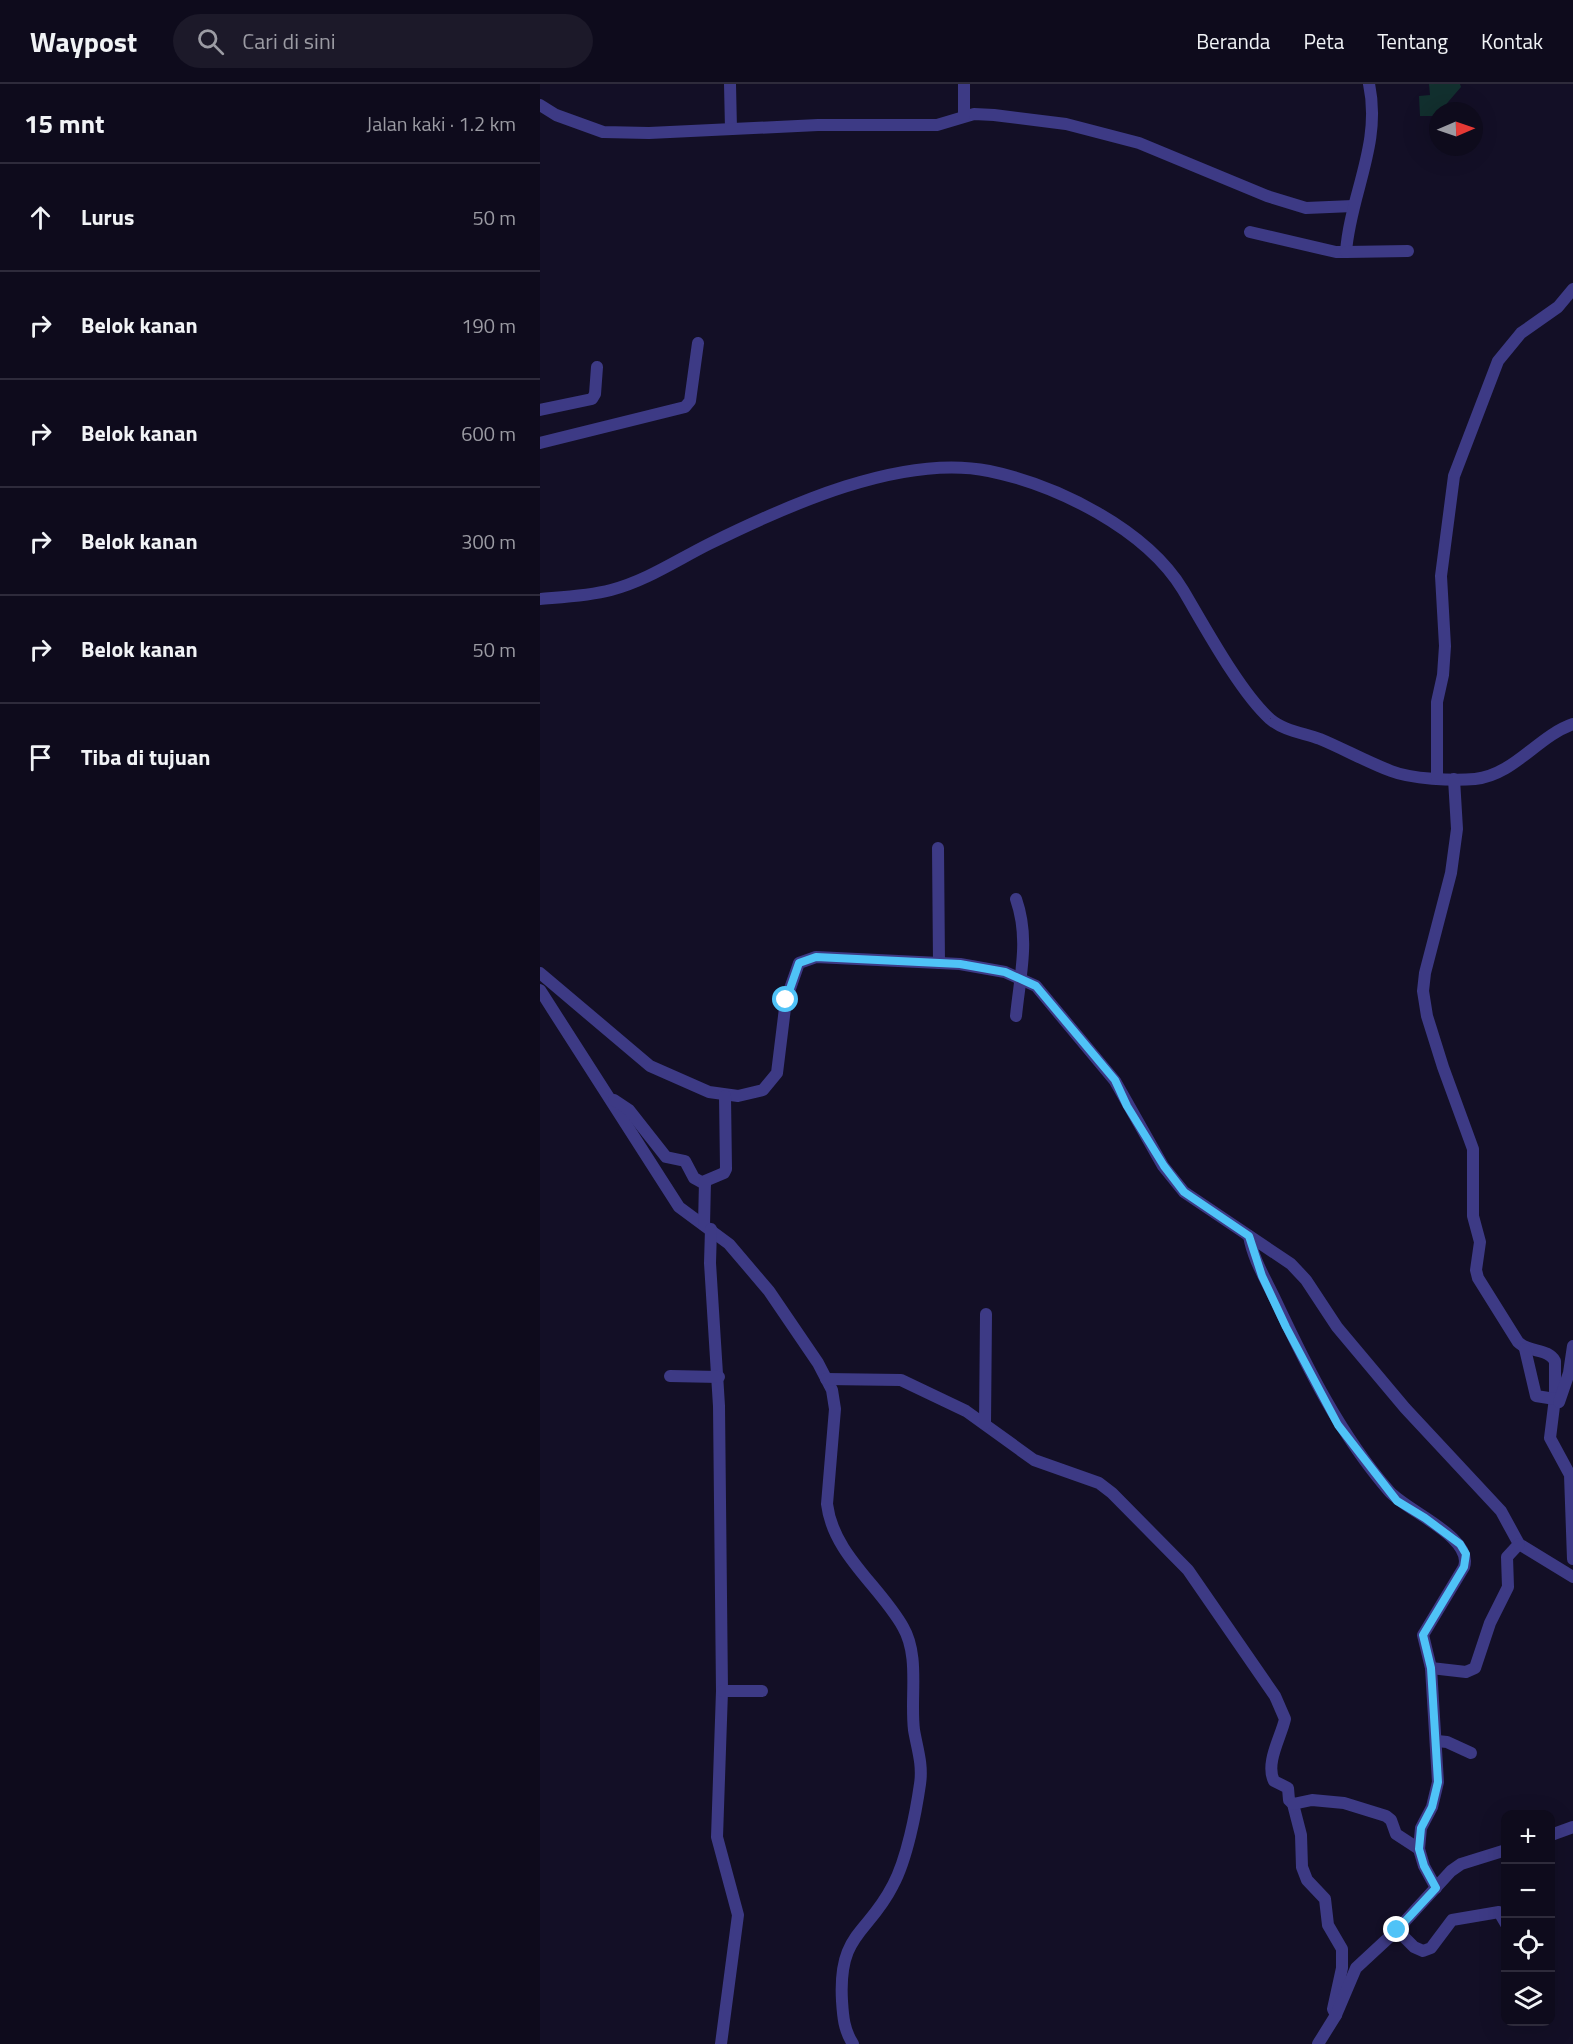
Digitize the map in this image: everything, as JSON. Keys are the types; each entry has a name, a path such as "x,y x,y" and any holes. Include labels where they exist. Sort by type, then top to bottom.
{"street":[{"path":"730,84 731,129"},
{"path":"964,84 964,116"},
{"path":"1346,252 1353,206 1368,162 1369,84"},
{"path":"540,105 556,116 603,132 649,133 818,125 937,125 964,116 994,115 1066,124 1139,143 1306,208 1353,206"},
{"path":"1250,232 1336,252 1408,251"},
{"path":"1437,778 1437,702 1443,675 1445,646 1441,576 1454,476 1498,361 1521,333 1558,307 1573,289"},
{"path":"540,443 684,407 690,401 698,343"},
{"path":"540,410 592,399 595,394 597,367"},
{"path":"540,599 587,595 628,585 783,509 871,480 929,468 989,471 1077,502 1138,538 1182,587 1252,699 1272,721 1287,729 1345,749 1394,772 1437,778 1476,779 1491,775 1573,724"},
{"path":"1454,779 1457,830 1451,873 1425,973 1424,991 1428,1016 1443,1067 1473,1149 1473,1216 1480,1242 1476,1270 1478,1278 1525,1349 1534,1394 1538,1398 1555,1399"},
{"path":"938,848 939,963"},
{"path":"1016,899 1025,935 1016,1016"},
{"path":"540,973 650,1066 725,1096 752,1094 763,1090 777,1073 786,1000 799,963 816,957 939,963 1020,976 1036,986 1105,1068 1164,1166 1184,1192 1291,1264 1306,1280 1337,1327 1405,1408 1501,1511 1519,1544 1573,1577"},
{"path":"540,990 679,1207 729,1244 769,1291 803,1338 826,1379 835,1409 828,1486 829,1516 861,1573 906,1634 911,1662 915,1731 921,1768 906,1843 894,1884 855,1936 844,1957 844,2026 853,2044"},
{"path":"609,1096 629,1110 666,1157 686,1161 694,1178 705,1184"},
{"path":"721,2044 738,1915 717,1837 722,1691 719,1377 705,1184 706,1179 722,1174 726,1169 725,1096"},
{"path":"1249,1236 1262,1276 1286,1327 1338,1425 1397,1501 1436,1525 1464,1550 1466,1559 1464,1567 1423,1635 1431,1668 1437,1741 1437,1787 1421,1828 1419,1849 1424,1866 1436,1888"},
{"path":"985,1424 986,1314"},
{"path":"1551,1442 1573,1346"},
{"path":"1525,1349 1548,1353 1554,1358 1555,1399 1551,1420 1551,1442 1570,1475 1573,1559"},
{"path":"670,1376 719,1377"},
{"path":"826,1379 901,1380 966,1411 1034,1460 1098,1483 1112,1493 1188,1570 1277,1699 1285,1719 1277,1743 1272,1776 1274,1781 1288,1788 1289,1800 1293,1804 1301,1835 1302,1867 1307,1880 1324,1899 1328,1925 1342,1949 1342,1968 1333,2009 1336,2015"},
{"path":"1431,1668 1466,1672 1473,1670 1490,1623 1508,1587 1507,1557 1519,1544"},
{"path":"722,1691 762,1691"},
{"path":"1437,1741 1447,1742 1471,1753"},
{"path":"1293,1804 1312,1800 1344,1803 1386,1816 1391,1820 1396,1834 1419,1849"},
{"path":"1555,1834 1573,1827"},
{"path":"1318,2044 1336,2015 1356,1968 1397,1930 1451,1871 1467,1862 1501,1852"},
{"path":"1397,1930 1421,1951 1431,1948 1452,1920 1499,1912 1502,1918"}],"green space":[{"path":"1429,84 1460,84 1461,87 1448,102 1429,102 1429,116 1420,116 1419,96 1430,95"}],"route":[{"path":"786,1000 799,963 816,957 960,964 1020,976 1036,986 1115,1080 1127,1106 1164,1166 1184,1192 1197,1203 1249,1236 1250,1245 1262,1276 1274,1297 1286,1327 1338,1425 1397,1501 1436,1525 1460,1544 1464,1550 1466,1554 1464,1567 1423,1635 1431,1668 1438,1782 1432,1807 1421,1828 1419,1849 1424,1866 1436,1888 1397,1930"}]}
